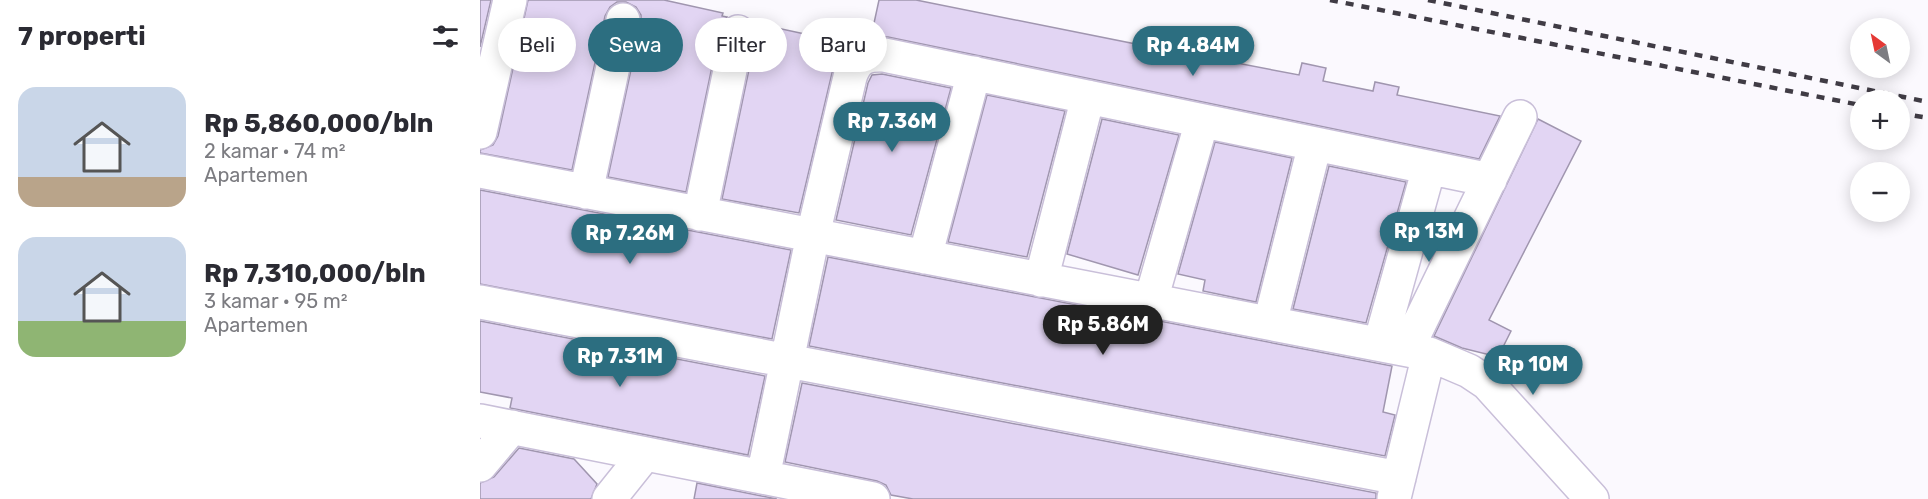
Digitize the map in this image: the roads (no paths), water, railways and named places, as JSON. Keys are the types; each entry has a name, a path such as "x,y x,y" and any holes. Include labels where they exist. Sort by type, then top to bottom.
{"street":[{"path":"480,132 510,0"},
{"path":"763,477 813,235 853,66 864,57 874,54 974,73 1490,180"},
{"path":"586,192 612,72"},
{"path":"700,213 730,72"},
{"path":"925,257 974,73"},
{"path":"1041,280 1088,97"},
{"path":"1406,349 1520,117"},
{"path":"1151,300 1202,121"},
{"path":"1270,323 1316,144"},
{"path":"480,302 787,361 1396,488 1406,349 1429,168"},
{"path":"480,171 1406,349 1469,370 1487,383 1592,499"},
{"path":"480,421 763,477 826,494 873,499"},
{"path":"480,465 512,427"},
{"path":"609,499 645,454"}],"railway":[{"path":"1330,0 1850,103"},
{"path":"1428,0 1928,102"},
{"path":"1910,115 1928,118"}]}
